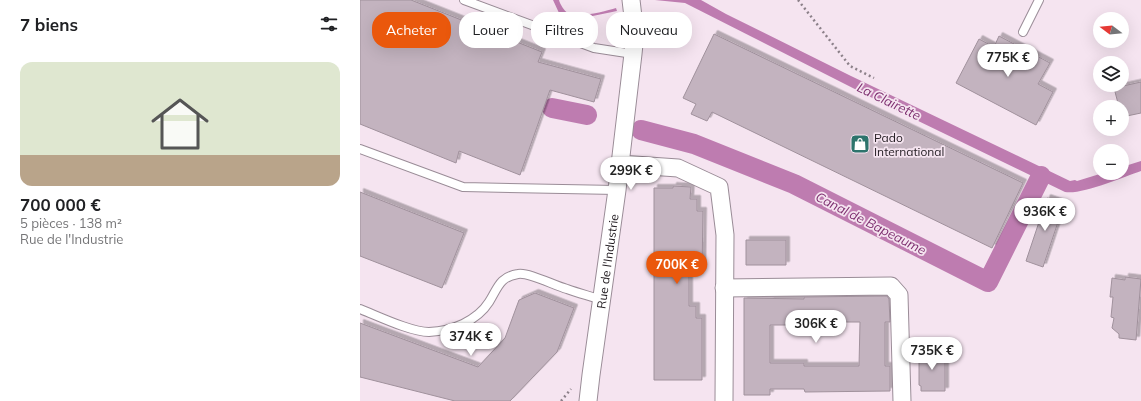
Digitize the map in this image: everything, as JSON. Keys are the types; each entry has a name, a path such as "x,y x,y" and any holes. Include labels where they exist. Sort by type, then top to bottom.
{"street":[{"name":"Rue de l'Industrie","path":"588,401 617,190 633,54 635,34 631,1"},
{"path":"620,164 678,168 719,187 725,235 724,401"},
{"path":"724,288 891,286 899,295 902,401"}],"lane":[{"path":"464,0 594,48 633,54"},
{"path":"1023,32 1039,0"},
{"path":"360,148 463,187 617,190"},
{"path":"360,309 417,330 429,332 452,327 475,318 489,302 499,284 505,278 520,273 567,290 602,300"}],"path":[{"path":"798,0 850,66 874,78"}],"water":[{"path":"553,0 559,0 566,12 559,12"},
{"name":"La Clairette","path":"655,0 701,0 851,76 1070,181 1077,181 1093,176 1093,180 1117,180 1082,191 1065,192 910,117 685,3"},
{"path":"616,8 617,11 606,12 598,15 598,13"},
{"path":"1141,161 1141,171 1129,175 1129,165"}],"building":[{"path":"360,0 411,0 441,12 372,12 372,48 451,48 451,16 459,19 459,48 523,48 523,44 542,52 538,62 601,79 594,102 550,90 520,175 459,151 456,163 360,124"},
{"name":"Pado International","path":"714,34 1023,183 992,248 712,112 707,121 691,114 696,104 683,98"},
{"path":"999,36 1050,63 1038,84 1053,92 1036,125 956,83 979,39 994,47"},
{"path":"1141,82 1141,113 1129,116 1129,100 1117,100 1115,92 1129,92 1129,85"},
{"path":"673,186 691,187 690,199 697,199 697,211 703,211 702,273 689,273 689,306 696,306 696,318 702,318 702,380 654,380 654,188 673,188"},
{"path":"360,192 464,233 442,288 360,256"},
{"path":"1047,198 1064,204 1043,267 1026,261"},
{"path":"746,240 786,240 786,265 746,265"},
{"path":"1125,277 1141,279 1136,340 1119,338 1119,334 1112,328 1114,318 1111,317 1113,297 1110,297 1112,278 1125,280"},
{"path":"535,293 574,308 557,352 510,401 455,401 360,377 360,323 478,367 505,338 519,300"},
{"path":"887,296 889,299 890,322 885,322 885,366 890,366 890,391 805,392 804,389 770,389 770,395 744,395 744,298 804,299 804,297","holes":["816,322 860,322 859,366 804,366 804,363 770,363 770,325 816,325"]},
{"path":"919,352 945,352 945,391 921,391 921,386 919,385"}],"waterway":[{"name":"Canal de Bapeaume","path":"552,108 587,115"},
{"name":"Canal de Bapeaume","path":"641,130 694,144 794,184 988,282 1041,176"}],"place":[{"name":"Pado International","path":"860,144"}]}
